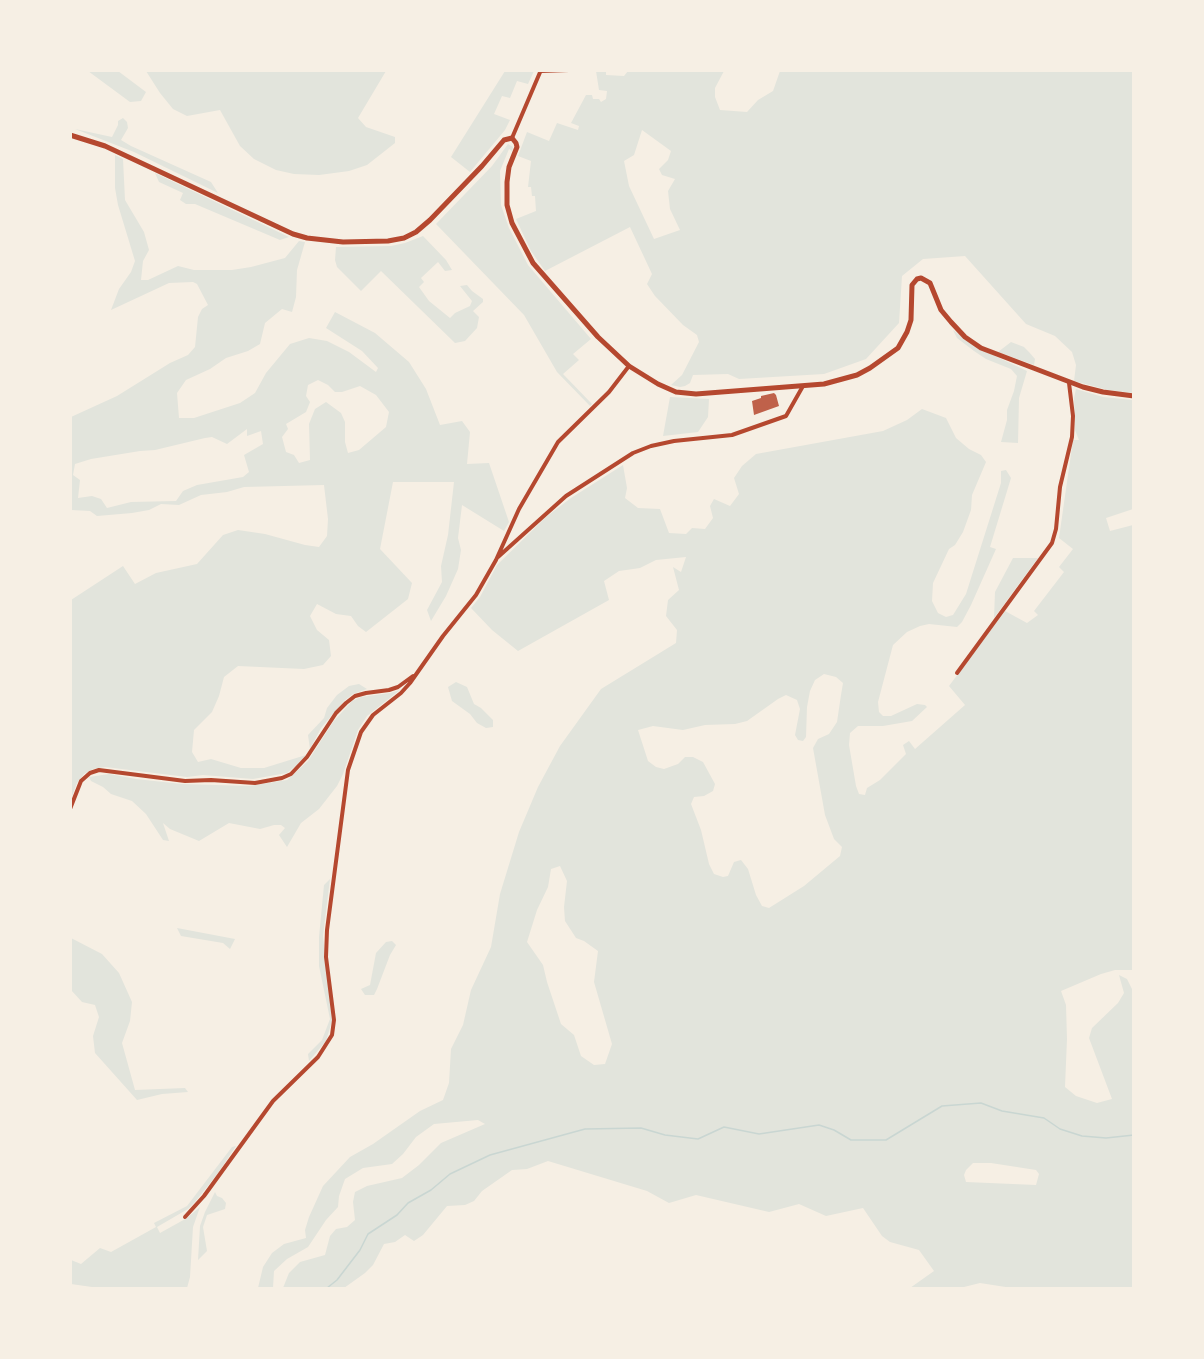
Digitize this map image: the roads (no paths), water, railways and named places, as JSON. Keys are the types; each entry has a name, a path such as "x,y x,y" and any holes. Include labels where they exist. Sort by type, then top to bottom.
{"main road":[{"path":"70,135 105,146 293,234 343,242 388,241 404,238 416,232 470,179 504,140 512,138 516,147 507,182 507,205 512,223 540,272 598,337 629,366 658,384 686,393 824,384 850,377 870,368 894,352 907,332 912,285 921,278 930,283 945,316 974,343 989,352 1070,382 1103,392 1134,396"}],"street":[{"path":"512,138 541,71 569,70"},
{"path":"184,1217 195,1208 273,1101 318,1058 329,1042 334,1020 326,957 327,930 348,770 355,746 367,722 401,693 476,595 496,560 519,509 558,442 609,392 629,366"},
{"path":"957,674 1052,543 1056,529 1060,486 1072,437 1070,382"},
{"path":"496,560 566,496 633,453 667,442 732,435 786,416 803,386"},
{"path":"70,809 81,781 99,770 185,781 255,783 282,778 291,774 307,757 336,713 355,696 398,687 419,672"}],"waterway":[{"path":"327,1288 337,1280 360,1250 368,1234 450,1174 490,1155 585,1129 641,1128 665,1135 698,1139 724,1127 759,1134 819,1125 834,1130 851,1140 886,1140 942,1106 981,1103 1002,1111 1044,1118 1060,1129 1082,1136 1106,1138 1134,1135"}]}
